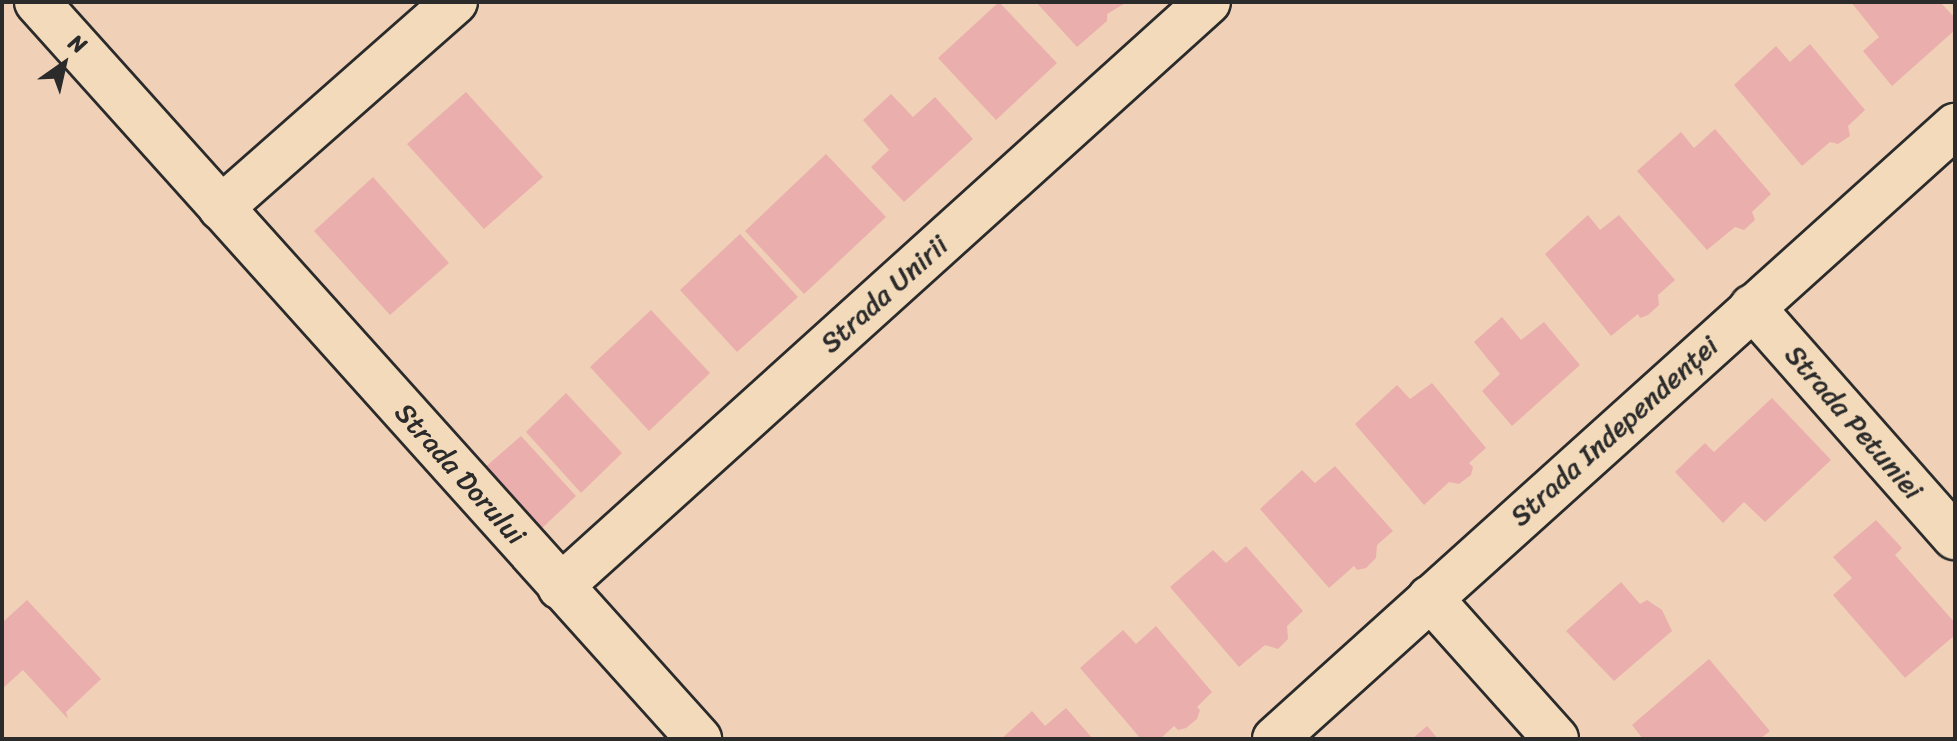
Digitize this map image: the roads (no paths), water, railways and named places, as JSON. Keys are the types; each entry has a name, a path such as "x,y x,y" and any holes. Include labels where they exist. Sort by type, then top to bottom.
{"street":[{"name":"Strada Dorului","path":"37,2 699,739"},
{"path":"221,208 455,2"},
{"name":"Strada Unirii","path":"560,587 1208,2"},
{"name":"Strada Independenței","path":"1275,739 1955,126"},
{"name":"Strada Petuniei","path":"1752,307 1955,537"},
{"path":"1430,598 1556,739"}]}
